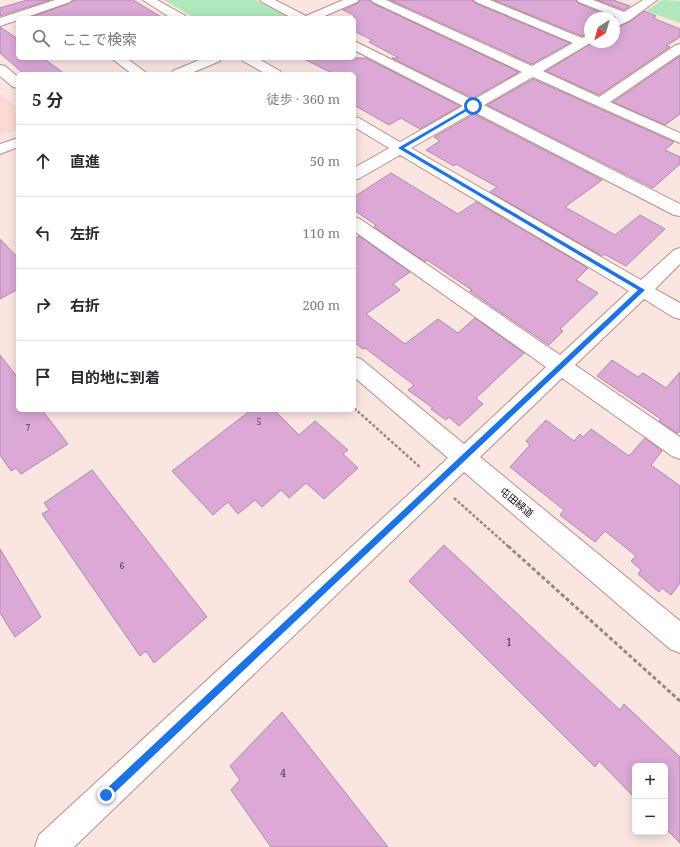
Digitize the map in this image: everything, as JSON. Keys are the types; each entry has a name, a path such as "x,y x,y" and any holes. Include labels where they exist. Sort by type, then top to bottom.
{"street":[{"path":"33,0 54,14"},
{"path":"18,16 66,0"},
{"path":"149,0 177,16"},
{"path":"266,0 297,16"},
{"path":"315,16 353,0"},
{"path":"377,0 600,102 679,136"},
{"path":"480,0 584,39"},
{"path":"583,0 626,16"},
{"path":"620,20 651,0"},
{"path":"0,22 16,17"},
{"path":"356,174 584,41"},
{"path":"356,46 680,211"},
{"path":"600,102 680,48"},
{"path":"120,60 137,72"},
{"path":"183,72 210,60"},
{"path":"251,60 272,72"},
{"path":"0,69 16,82"},
{"path":"356,122 680,312"},
{"path":"0,149 16,143"},
{"path":"356,224 680,449"},
{"path":"51,847 436,482 562,367 680,254"},
{"name":"屯田緑道","path":"356,367 680,638"}],"path":[{"path":"356,410 680,701"}],"shaded area":[{"path":"0,93 16,107 16,130 0,136"}],"green space":[{"path":"164,0 255,0 286,16 192,16"},
{"path":"662,0 680,1 680,23 646,11"}],"building":[{"path":"27,0 50,0 0,16 0,8"},
{"path":"74,0 133,0 160,16 34,16 70,3"},
{"path":"360,0 370,0 372,3 519,72 473,98 392,58 399,58 369,42 372,40 356,32 356,16 343,10 358,3"},
{"path":"390,0 472,0 475,3 570,43 532,64"},
{"path":"494,0 576,0 578,3 599,12 584,12 584,35 582,36"},
{"path":"597,0 613,0 630,6 624,10"},
{"path":"644,11 656,16 653,18 680,29 680,37 666,46 670,47 599,95 546,71 584,48 620,48 620,26 631,21"},
{"path":"0,27 16,38 16,60 46,60 62,72 22,72 0,53"},
{"path":"680,56 680,114 665,125 613,102"},
{"path":"356,58 366,58 460,106 420,129 401,118 389,125 356,106 356,72 330,72 306,60 356,60"},
{"path":"533,79 674,142 665,150 680,157 680,164 653,188 487,105"},
{"path":"474,114 602,180 565,207 615,235 640,215 665,229 626,266 604,254 602,256 490,192 497,187 456,164 454,166 426,150 440,141 434,137"},
{"path":"391,173 458,214 476,202 588,268 576,280 598,293 560,329 563,331 549,345 470,291 472,290 427,260 425,262 374,227 376,225 356,211 356,196"},
{"path":"359,236 410,272 393,284 400,290 366,314 405,344 438,319 458,333 475,318 524,353 476,398 483,404 459,426 449,417 446,420 431,409 433,408 408,390 414,385 365,348 363,349 356,344 356,238"},
{"path":"0,239 16,256 16,290 0,299"},
{"path":"0,355 16,375 16,412 44,412 68,444 21,474 16,468 11,471 0,455"},
{"path":"612,360 638,377 643,373 666,388 680,372 680,432 677,433 659,421 661,419 597,376"},
{"path":"248,412 276,412 299,435 315,421 348,450 343,454 358,468 324,499 306,483 289,498 281,490 262,507 255,500 238,514 228,502 213,515 172,471"},
{"path":"546,420 574,441 580,434 583,437 591,429 629,456 645,438 662,451 651,465 680,486 680,583 671,595 662,588 659,592 638,574 641,570 631,561 636,556 605,531 595,542 560,515 564,510 510,467 530,445 526,441"},
{"path":"92,470 207,617 154,663 146,651 140,656 42,514 49,510 44,503"},
{"path":"444,545 620,710 624,704 680,757 680,843 668,831 668,763 632,763 632,795 599,761 595,767 409,581"},
{"path":"0,549 41,617 15,637 0,613"},
{"path":"282,712 388,847 271,847 231,790 240,780 230,766"}],"route":[{"path":"106,795 436,482 562,367 642,290 400,148 473,106"}]}
